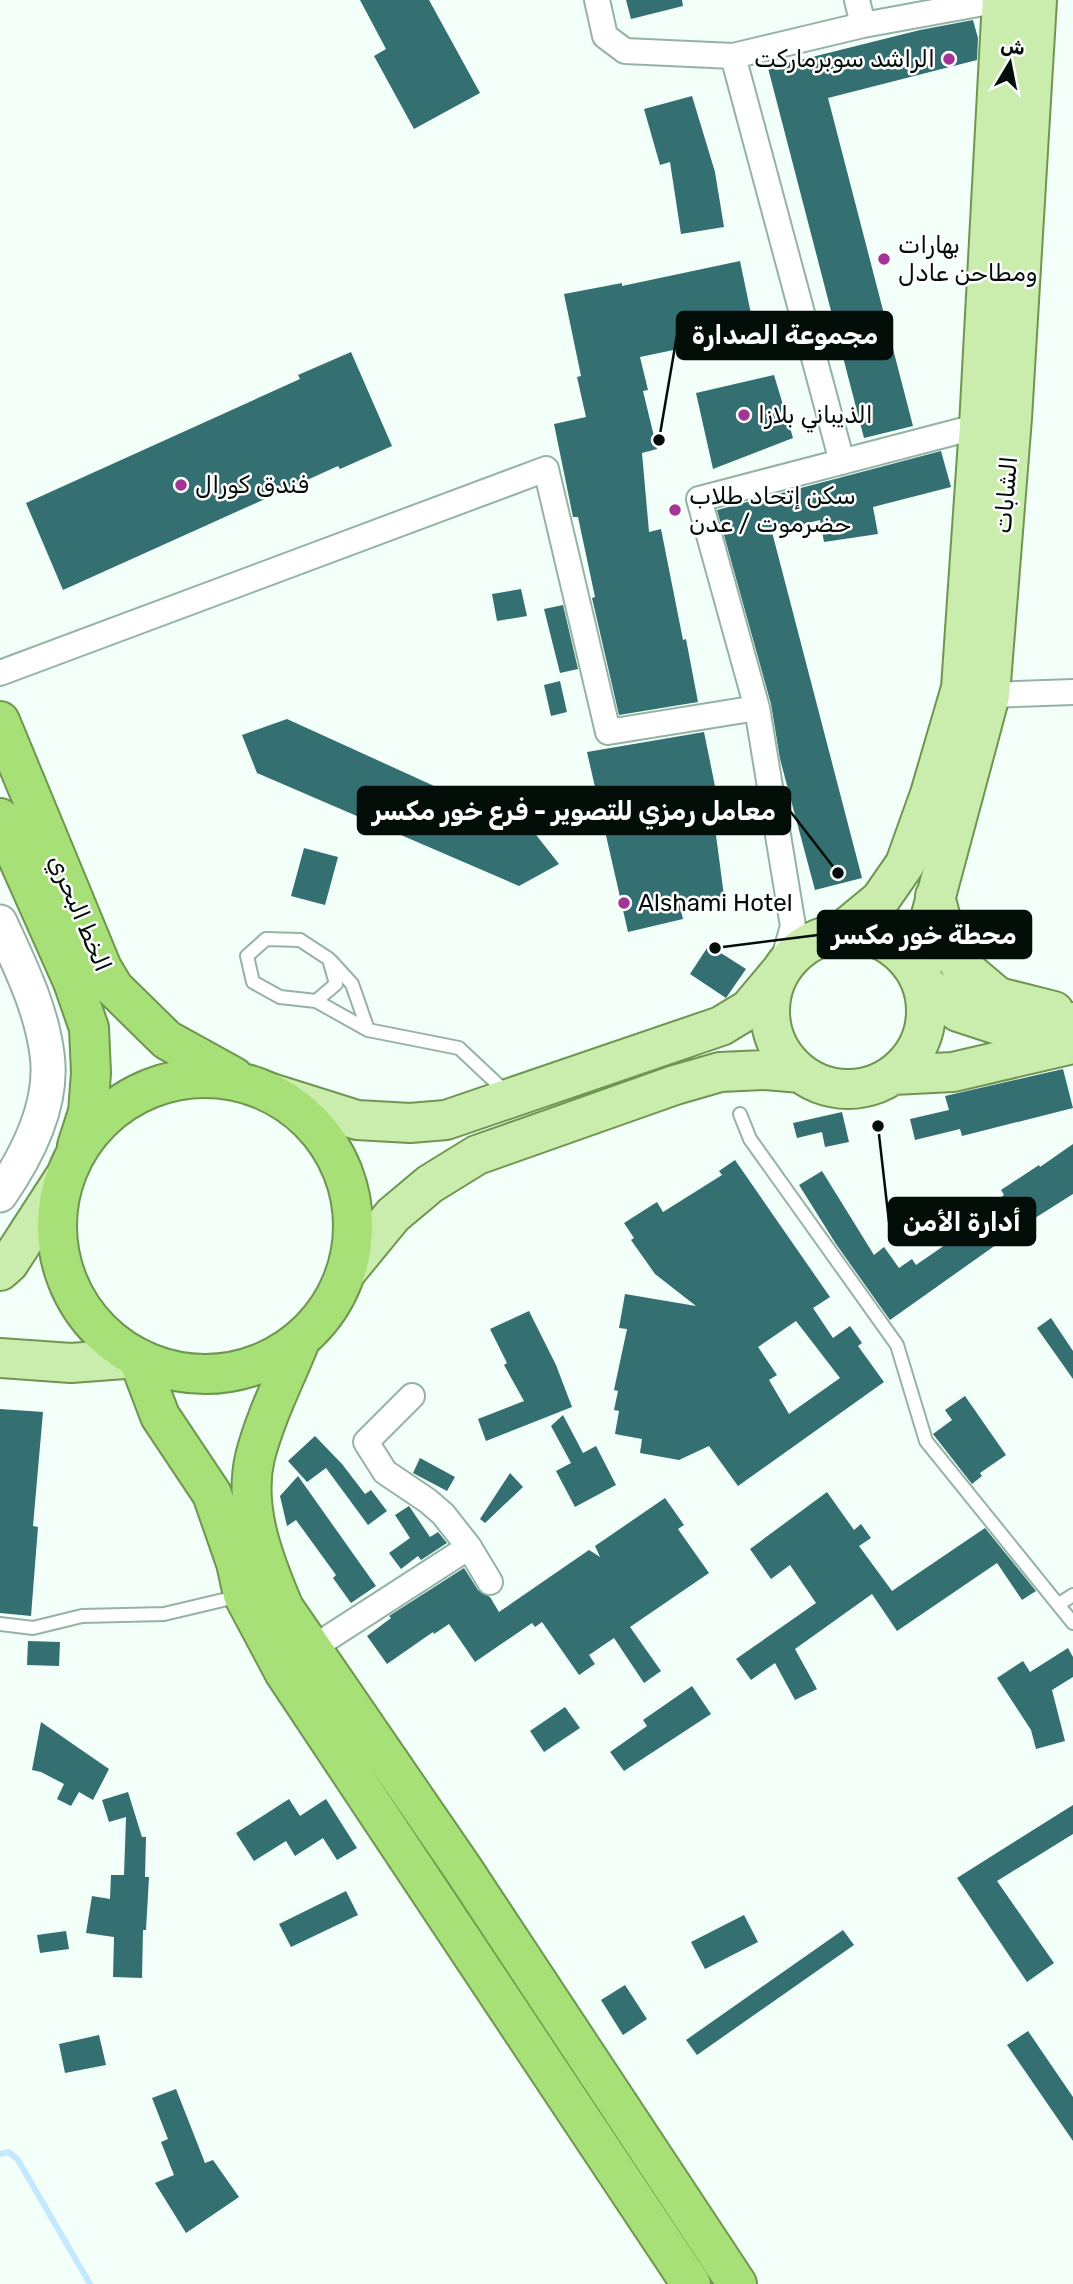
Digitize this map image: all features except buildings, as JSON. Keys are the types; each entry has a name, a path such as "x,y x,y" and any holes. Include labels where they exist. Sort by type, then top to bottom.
{"highway":[{"name":"الخط البحري","path":"0,721 102,968 114,988 167,1040 304,1115 332,1148 342,1167 353,1208 352,1250 348,1271 329,1309 300,1341 263,1363 222,1374 178,1372 138,1358 111,1341 89,1318 67,1282 60,1261 57,1230 59,1198 88,1112 91,1073 89,1028 73,982 0,818"},
{"path":"68,1168 96,1125 128,1099 146,1090 187,1079 228,1080 258,1088"},
{"path":"300,1341 255,1458 252,1487 257,1531 268,1570 284,1608 463,1869 737,2284"},
{"path":"138,1358 160,1416 212,1494 236,1563 243,1595 284,1672 691,2284"},
{"path":"589,2133 623,2114"}],"main road":[{"name":"الشابات","path":"840,933 880,900 905,864 930,794 961,688 979,426 1001,0"},
{"name":"الشابات","path":"921,981 924,941 935,895 990,695 1012,418 1037,0"},
{"path":"935,895 945,934 959,964 976,980 998,997 1073,1014"},
{"path":"258,1088 357,1120 410,1124 446,1120 721,1026 750,1009 799,949 825,936 840,933 869,935 895,947 910,963 921,981 958,1012 998,1025 1073,1022"},
{"path":"780,972 770,1003 770,1019 780,1049 802,1073"},
{"path":"348,1271 393,1215 430,1184 477,1155 642,1096 720,1072 766,1070 802,1073 831,1087 847,1089 863,1088 893,1075 905,1065 921,1040 927,1010 921,981"},
{"path":"893,1075 953,1072 1073,1044"},
{"path":"0,1271 9,1263 68,1168"},
{"path":"0,1358 71,1363 138,1358"}],"street":[{"path":"597,0 605,36 625,51 733,56 863,24 1001,0"},
{"path":"857,0 863,24"},
{"path":"733,56 842,462"},
{"path":"780,972 793,926 757,708 699,499 979,426"},
{"path":"0,673 546,469 608,732 757,708"},
{"path":"990,695 1073,692"},
{"path":"0,922 34,1001 48,1057 46,1089 39,1119 28,1148 0,1195"},
{"path":"412,1396 366,1442 385,1472 443,1514 469,1547 490,1582"},
{"path":"311,1649 469,1547"}],"lane":[{"path":"368,1030 352,984 329,959 300,940 266,939 247,956 253,982 281,997 316,1001 368,1030 459,1048 511,1096"},
{"path":"316,1001 336,984 329,959"},
{"path":"740,1114 750,1139 897,1345 926,1441 1073,1623"},
{"path":"0,1624 33,1628 82,1616 164,1614 243,1595"},
{"path":"1059,1604 1073,1595"}],"waterway":[{"path":"0,2154 9,2152 18,2160 90,2284"}],"place":[{"name":"الراشد سوبرماركت","path":"949,59"},
{"name":"بهارات ومطاحن عادل","path":"884,259"},
{"name":"الذيباني بلازا","path":"744,415"},
{"name":"مجموعة الصدارة","path":"659,440"},
{"name":"فندق كورال","path":"181,485"},
{"name":"سكن إتحاد طلاب حضرموت / عدن","path":"675,510"},
{"name":"معامل رمزي للتصوير - فرع خور مكسر","path":"838,873"},
{"name":"Alshami Hotel","path":"624,903"},
{"name":"محطة خور مكسر","path":"715,948"},
{"name":"أدارة الأمن","path":"878,1126"}]}
